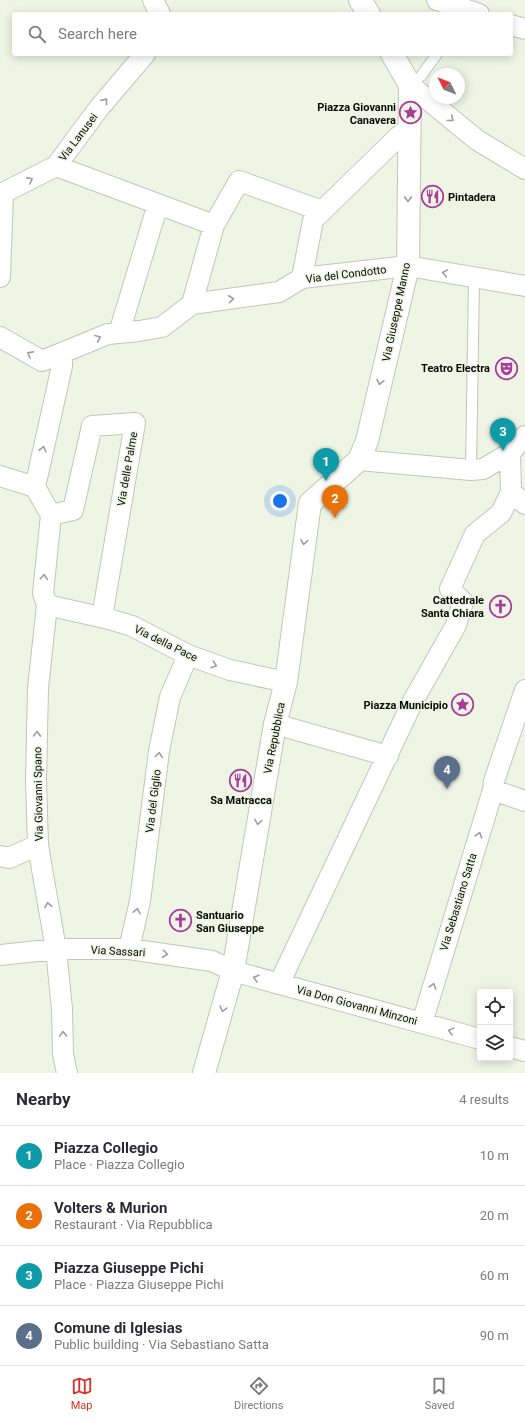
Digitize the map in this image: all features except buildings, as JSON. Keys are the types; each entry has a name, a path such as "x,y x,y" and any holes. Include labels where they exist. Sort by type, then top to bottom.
{"main road":[{"path":"360,0 368,12"},
{"path":"393,56 410,85 409,128"},
{"name":"Via Giuseppe Manno","path":"359,460 367,440 408,266 409,128"},
{"name":"Via Repubblica","path":"204,1073 234,971 275,724 286,682 310,503 359,460"}],"street":[{"path":"153,0 159,12"},
{"path":"436,0 474,12"},
{"path":"513,26 525,29"},
{"name":"Via Lanusei","path":"0,276 3,193 56,166 99,108 143,56"},
{"path":"410,85 477,140 525,169"},
{"path":"302,278 313,220 409,128"},
{"path":"56,166 214,225"},
{"path":"0,338 42,361 108,334 162,327 192,304 214,225 239,181 322,211"},
{"path":"119,333 158,204"},
{"name":"Via del Condotto","path":"192,304 279,292 302,278 408,266 525,286"},
{"path":"50,515 35,487 62,366 62,353"},
{"name":"Via delle Palme","path":"50,515 73,510 92,426 135,423 102,617"},
{"path":"359,460 477,469 510,453 525,436"},
{"path":"279,984 413,701 456,625 463,602 450,589 475,534 518,498 510,453"},
{"path":"0,476 35,487"},
{"name":"Via Giovanni Spano","path":"50,515 43,593 47,605 38,688 36,780 38,845 56,949 62,1009 63,1054 67,1073"},
{"name":"Via della Pace","path":"47,605 102,617 141,630 188,655 230,670 286,682"},
{"name":"Via del Giglio","path":"129,949 140,900 159,751 170,697 188,655"},
{"path":"523,694 493,785 525,801"},
{"path":"275,724 392,747"},
{"name":"Via Sebastiano Satta","path":"422,1023 493,785"},
{"path":"0,856 10,858 38,845"},
{"name":"Via Sassari","path":"0,955 56,949 129,949 212,961 234,971"},
{"name":"Via Don Giovanni Minzoni","path":"234,971 477,1038"},
{"path":"513,1048 525,1051"}],"lane":[{"path":"410,85 421,76 436,56"},
{"path":"474,278 477,469"}],"place":[{"name":"Piazza Giovanni Canavera","path":"411,113"},
{"name":"Pintadera","path":"432,197"},
{"name":"Teatro Electra","path":"506,368"},
{"name":"Piazza Giuseppe Pichi","path":"503,451"},
{"name":"Piazza Collegio","path":"326,481"},
{"name":"Volters & Murion","path":"335,518"},
{"name":"Cattedrale Santa Chiara","path":"500,606"},
{"name":"Piazza Municipio","path":"463,705"},
{"name":"Sa Matracca","path":"241,780"},
{"name":"Comune di Iglesias","path":"447,789"},
{"name":"Santuario San Giuseppe","path":"180,921"}]}
